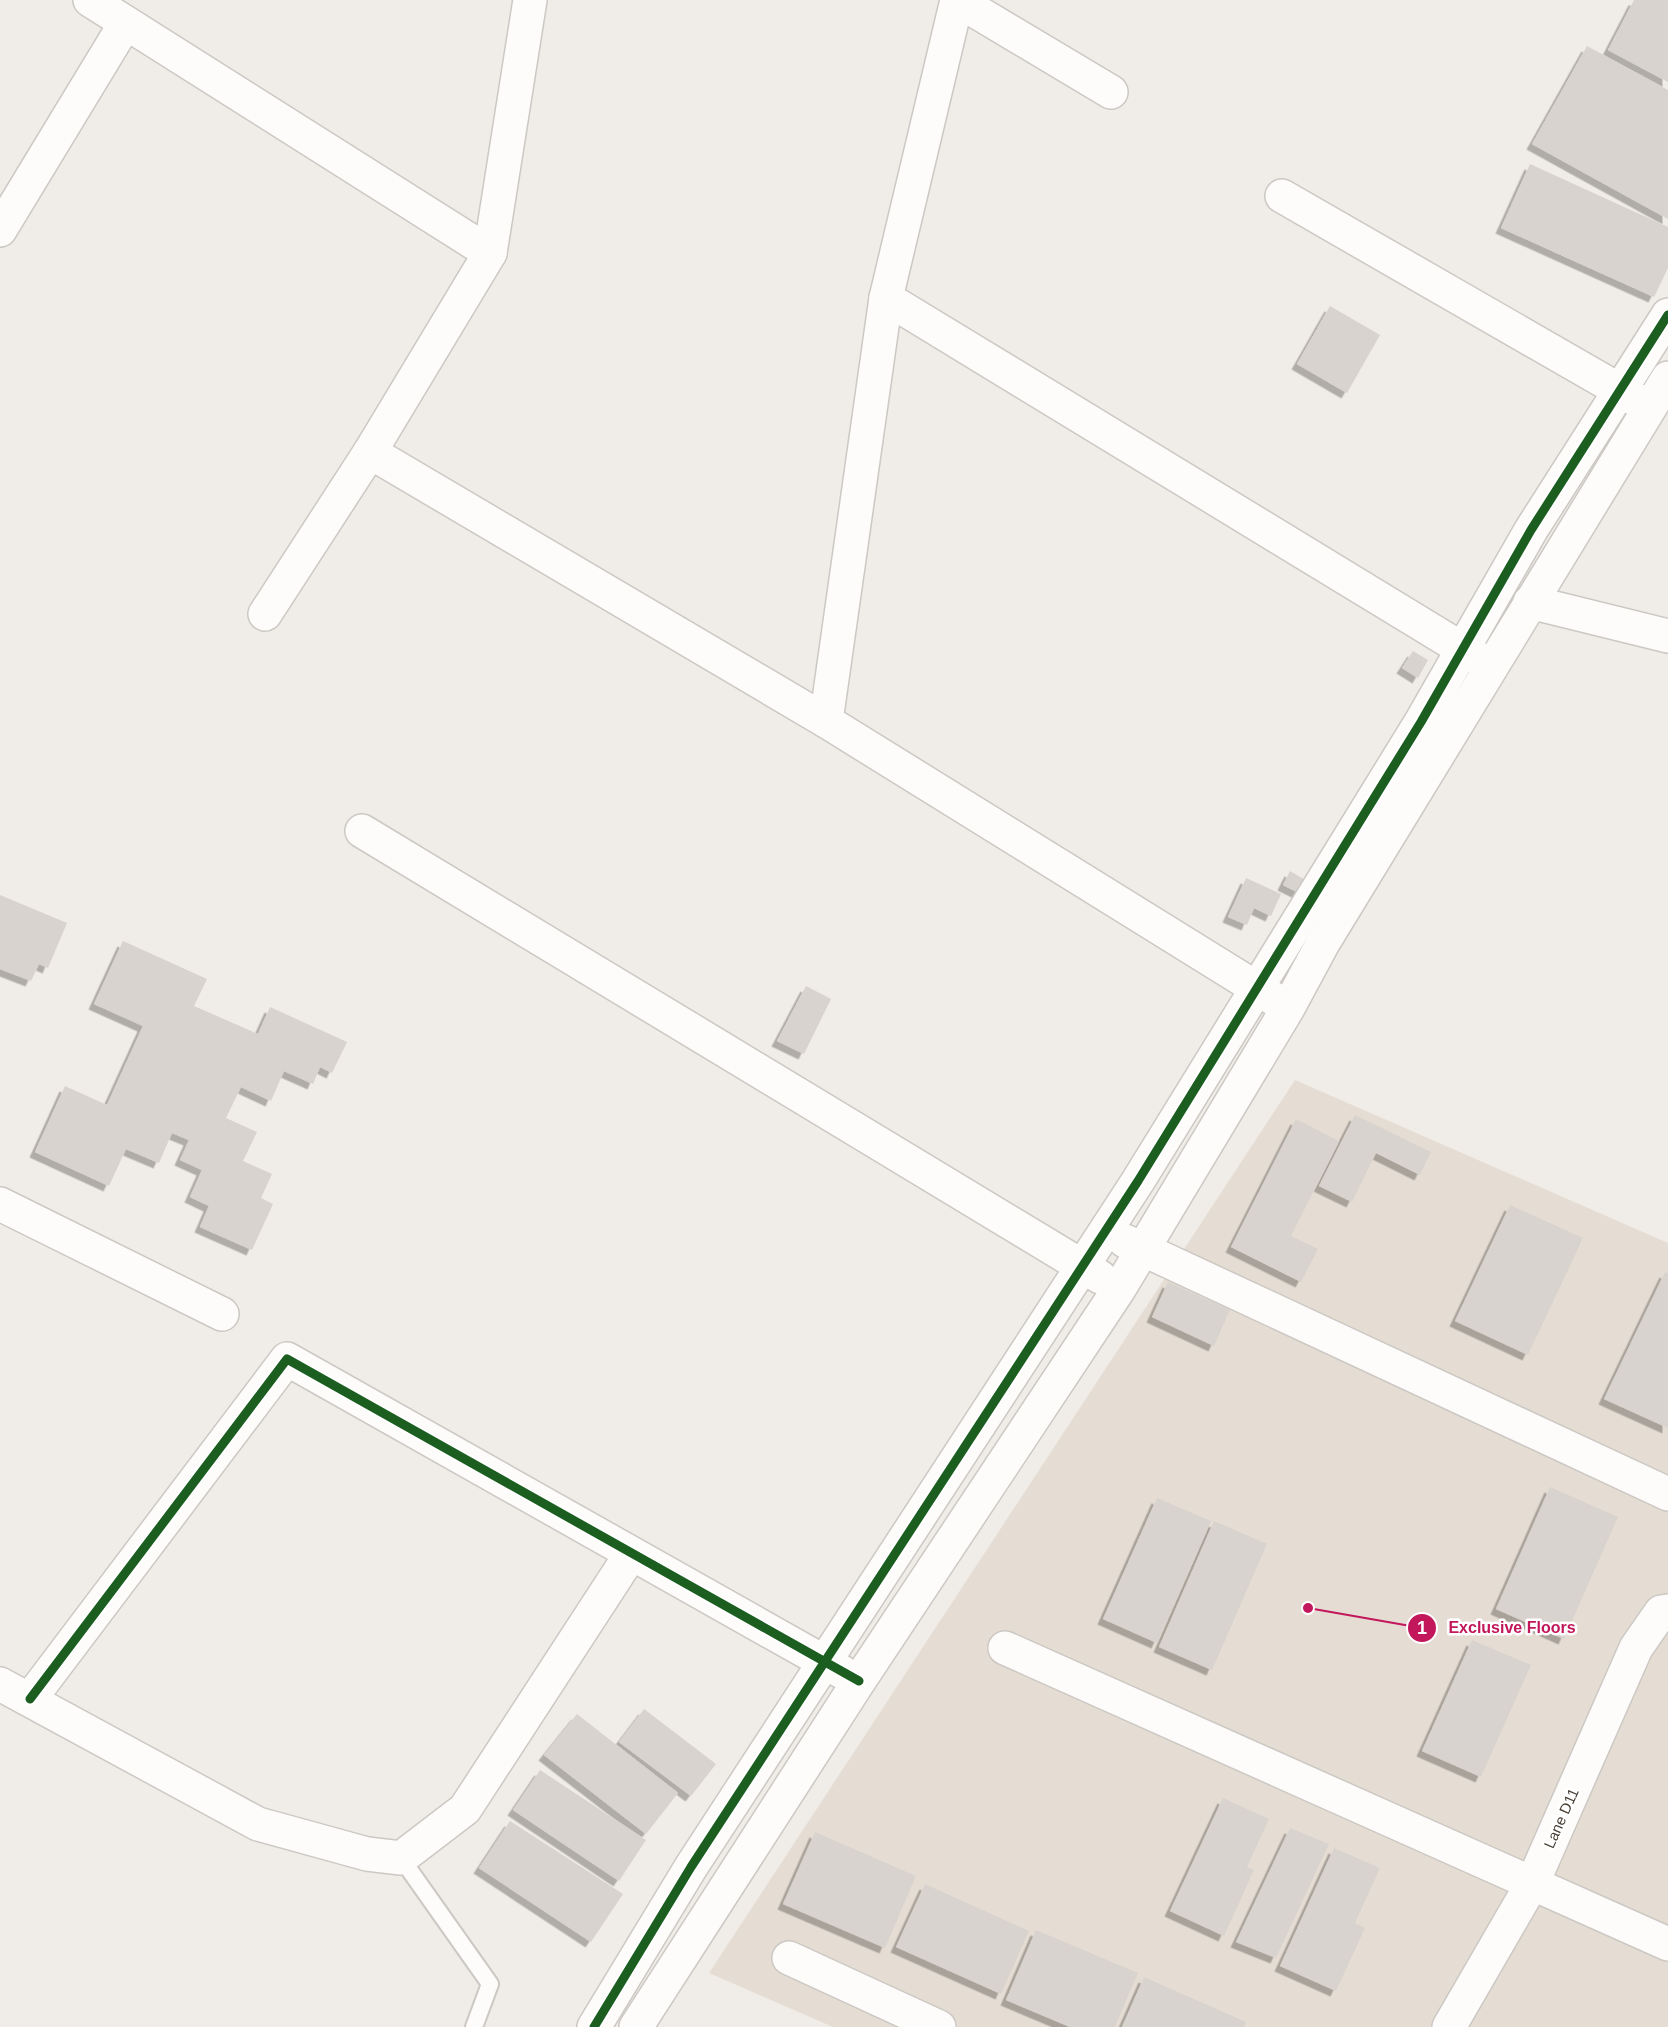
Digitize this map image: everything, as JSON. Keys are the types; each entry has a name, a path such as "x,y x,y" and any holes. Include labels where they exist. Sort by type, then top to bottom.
{"street":[{"path":"90,0 490,253"},
{"path":"266,614 370,453 490,253 530,0"},
{"path":"826,721 886,298 957,0 1111,92"},
{"path":"0,230 125,24"},
{"path":"1282,196 1649,408"},
{"path":"886,298 1491,667"},
{"path":"594,2027 691,1867 1104,1232 1421,722 1531,530 1668,315"},
{"path":"636,2027 859,1681 1144,1250 1288,1008 1323,943 1668,378"},
{"path":"370,453 826,721 1288,1008"},
{"path":"1530,602 1668,636"},
{"path":"362,831 1119,1289"},
{"path":"0,1204 222,1314"},
{"path":"1104,1232 1668,1494"},
{"path":"30,1699 287,1359 859,1681"},
{"path":"0,1684 258,1824 367,1854 401,1858 465,1809 631,1554"},
{"name":"Lane D11","path":"1449,2027 1533,1882 1636,1648 1661,1612 1668,1611"},
{"path":"1005,1648 1668,1944"},
{"path":"789,1958 939,2027"}],"lane":[{"path":"401,1858 490,1984 474,2027"}],"shaded area":[{"path":"1295,1080 1668,1243 1668,2027 833,2027 709,1973"}],"building":[{"path":"1634,0 1668,0 1668,82 1608,50"},
{"path":"1587,46 1668,90 1668,219 1532,144"},
{"path":"1530,164 1668,227 1668,268 1654,297 1501,228"},
{"path":"1330,306 1380,335 1347,393 1297,364"},
{"path":"1413,651 1428,660 1418,678 1402,668"},
{"path":"1290,871 1305,880 1299,893 1283,885"},
{"path":"1246,878 1281,894 1271,916 1254,908 1247,925 1228,917"},
{"path":"0,895 67,923 48,968 39,964 31,981 0,969"},
{"path":"123,941 207,979 194,1006 258,1034 270,1007 347,1042 332,1073 320,1067 313,1084 284,1071 271,1101 241,1087 226,1118 257,1132 243,1161 272,1174 261,1198 273,1204 252,1250 200,1227 209,1206 190,1197 202,1170 180,1160 189,1140 172,1133 159,1163 126,1149 109,1186 35,1152 65,1086 107,1105 143,1026 94,1004"},
{"path":"806,986 831,999 804,1054 777,1041"},
{"path":"1355,1115 1431,1152 1420,1175 1376,1153 1352,1202 1319,1186"},
{"path":"1296,1119 1339,1141 1291,1236 1318,1249 1301,1282 1231,1247"},
{"path":"1510,1205 1583,1238 1528,1355 1455,1321"},
{"path":"1665,1272 1668,1274 1668,1428 1604,1399"},
{"path":"1168,1282 1230,1310 1214,1346 1152,1317"},
{"path":"1550,1487 1618,1517 1564,1639 1496,1609"},
{"path":"1157,1498 1211,1521 1157,1643 1103,1619"},
{"path":"1214,1521 1267,1544 1212,1670 1159,1647"},
{"path":"1472,1640 1531,1665 1481,1777 1422,1751"},
{"path":"644,1709 716,1764 691,1796 619,1742"},
{"path":"577,1714 678,1793 646,1834 544,1755"},
{"path":"540,1770 646,1840 619,1881 513,1810"},
{"path":"1223,1798 1269,1819 1247,1867 1254,1870 1224,1936 1170,1911"},
{"path":"510,1821 623,1894 591,1942 479,1868"},
{"path":"1290,1828 1329,1844 1276,1958 1236,1942"},
{"path":"815,1832 916,1876 885,1948 783,1904"},
{"path":"1334,1848 1380,1868 1355,1923 1365,1928 1336,1991 1280,1966"},
{"path":"925,1884 1029,1931 1001,1994 896,1947"},
{"path":"1036,1930 1138,1973 1115,2027 1070,2027 1006,2000"},
{"path":"1144,1977 1246,2022 1244,2027 1122,2027"}],"cycle path":[{"path":"594,2027 691,1867 1138,1181 1421,722 1531,530 1668,315"},
{"path":"30,1699 287,1359 859,1681"}],"place":[{"name":"Exclusive Floors","path":"1308,1608"}]}
